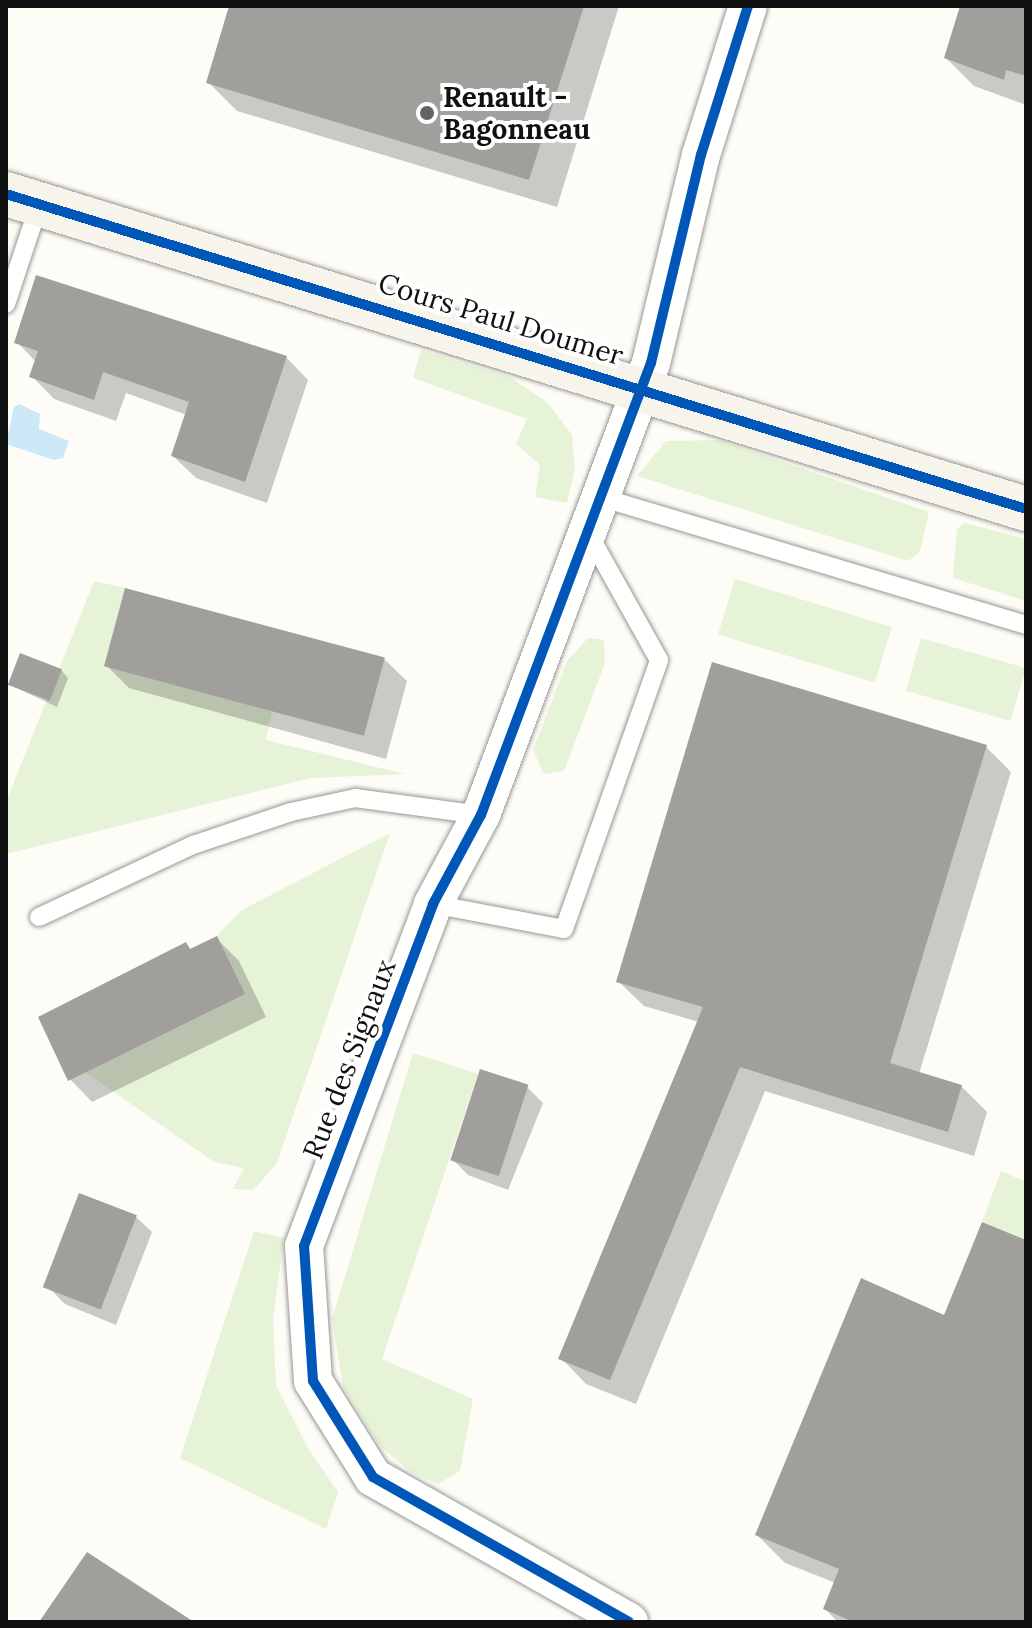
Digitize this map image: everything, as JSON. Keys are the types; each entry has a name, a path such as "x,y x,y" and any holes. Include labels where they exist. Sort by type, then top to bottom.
{"street":[{"name":"Rue des Signaux","path":"629,1622 373,1477 313,1381 304,1246 433,904 481,815 603,498 642,386 701,155 748,6"},
{"name":"Cours Paul Doumer","path":"22,200 642,386 1026,509"}],"lane":[{"path":"6,304 22,200"},
{"path":"603,498 1026,625"},
{"path":"433,904 564,929 659,660 589,535"},
{"path":"39,917 193,845 291,812 355,798 481,815"}],"green space":[{"path":"421,350 510,377 548,403 572,435 575,469 567,503 535,497 540,465 516,444 527,419 413,378"},
{"path":"719,440 929,512 920,552 908,561 637,476 666,441"},
{"path":"965,523 1026,539 1026,601 953,578 957,529"},
{"path":"735,579 892,627 875,682 718,634"},
{"path":"94,581 125,588 272,711 266,740 405,774 311,778 6,854 6,802"},
{"path":"588,638 604,640 605,663 564,771 544,774 533,750 567,661"},
{"path":"921,638 1026,668 1011,721 906,691"},
{"path":"390,833 277,1163 253,1190 233,1189 244,1168 214,1162 85,1072 242,910"},
{"path":"413,1053 478,1074 382,1359 473,1399 460,1471 438,1484 412,1473 379,1445 343,1387 332,1319"},
{"path":"1001,1171 1026,1182 1026,1240 982,1222"},
{"path":"254,1231 284,1238 273,1319 276,1385 308,1448 338,1492 326,1529 180,1458"}],"water":[{"path":"19,404 40,414 39,429 69,441 63,458 54,460 6,444 14,407"}],"building":[{"name":"Renault - Bagonneau","path":"229,6 584,6 529,180 206,83"},
{"path":"960,6 1026,6 1026,76 1006,70 1004,80 944,58"},
{"path":"36,275 287,356 245,482 171,456 189,402 103,372 94,400 29,377 38,351 14,343"},
{"path":"125,588 385,658 364,736 104,666"},
{"path":"20,653 62,669 50,701 8,685"},
{"path":"712,662 987,745 890,1063 962,1085 948,1132 740,1067 610,1380 558,1359 703,1007 616,982"},
{"path":"217,936 245,994 68,1081 38,1017 186,942 190,949"},
{"path":"480,1069 529,1085 499,1176 450,1160"},
{"path":"79,1193 137,1215 101,1310 43,1287"},
{"path":"982,1222 1026,1240 1026,1622 854,1622 823,1609 839,1569 755,1535 861,1278 944,1315"},
{"path":"87,1552 194,1622 39,1622"}],"cycle path":[{"path":"629,1622 373,1477 313,1381 304,1246 433,904 481,815 651,363 701,155 748,6"},
{"path":"6,194 1026,509"}],"place":[{"name":"Renault - Bagonneau","path":"427,113"}]}
